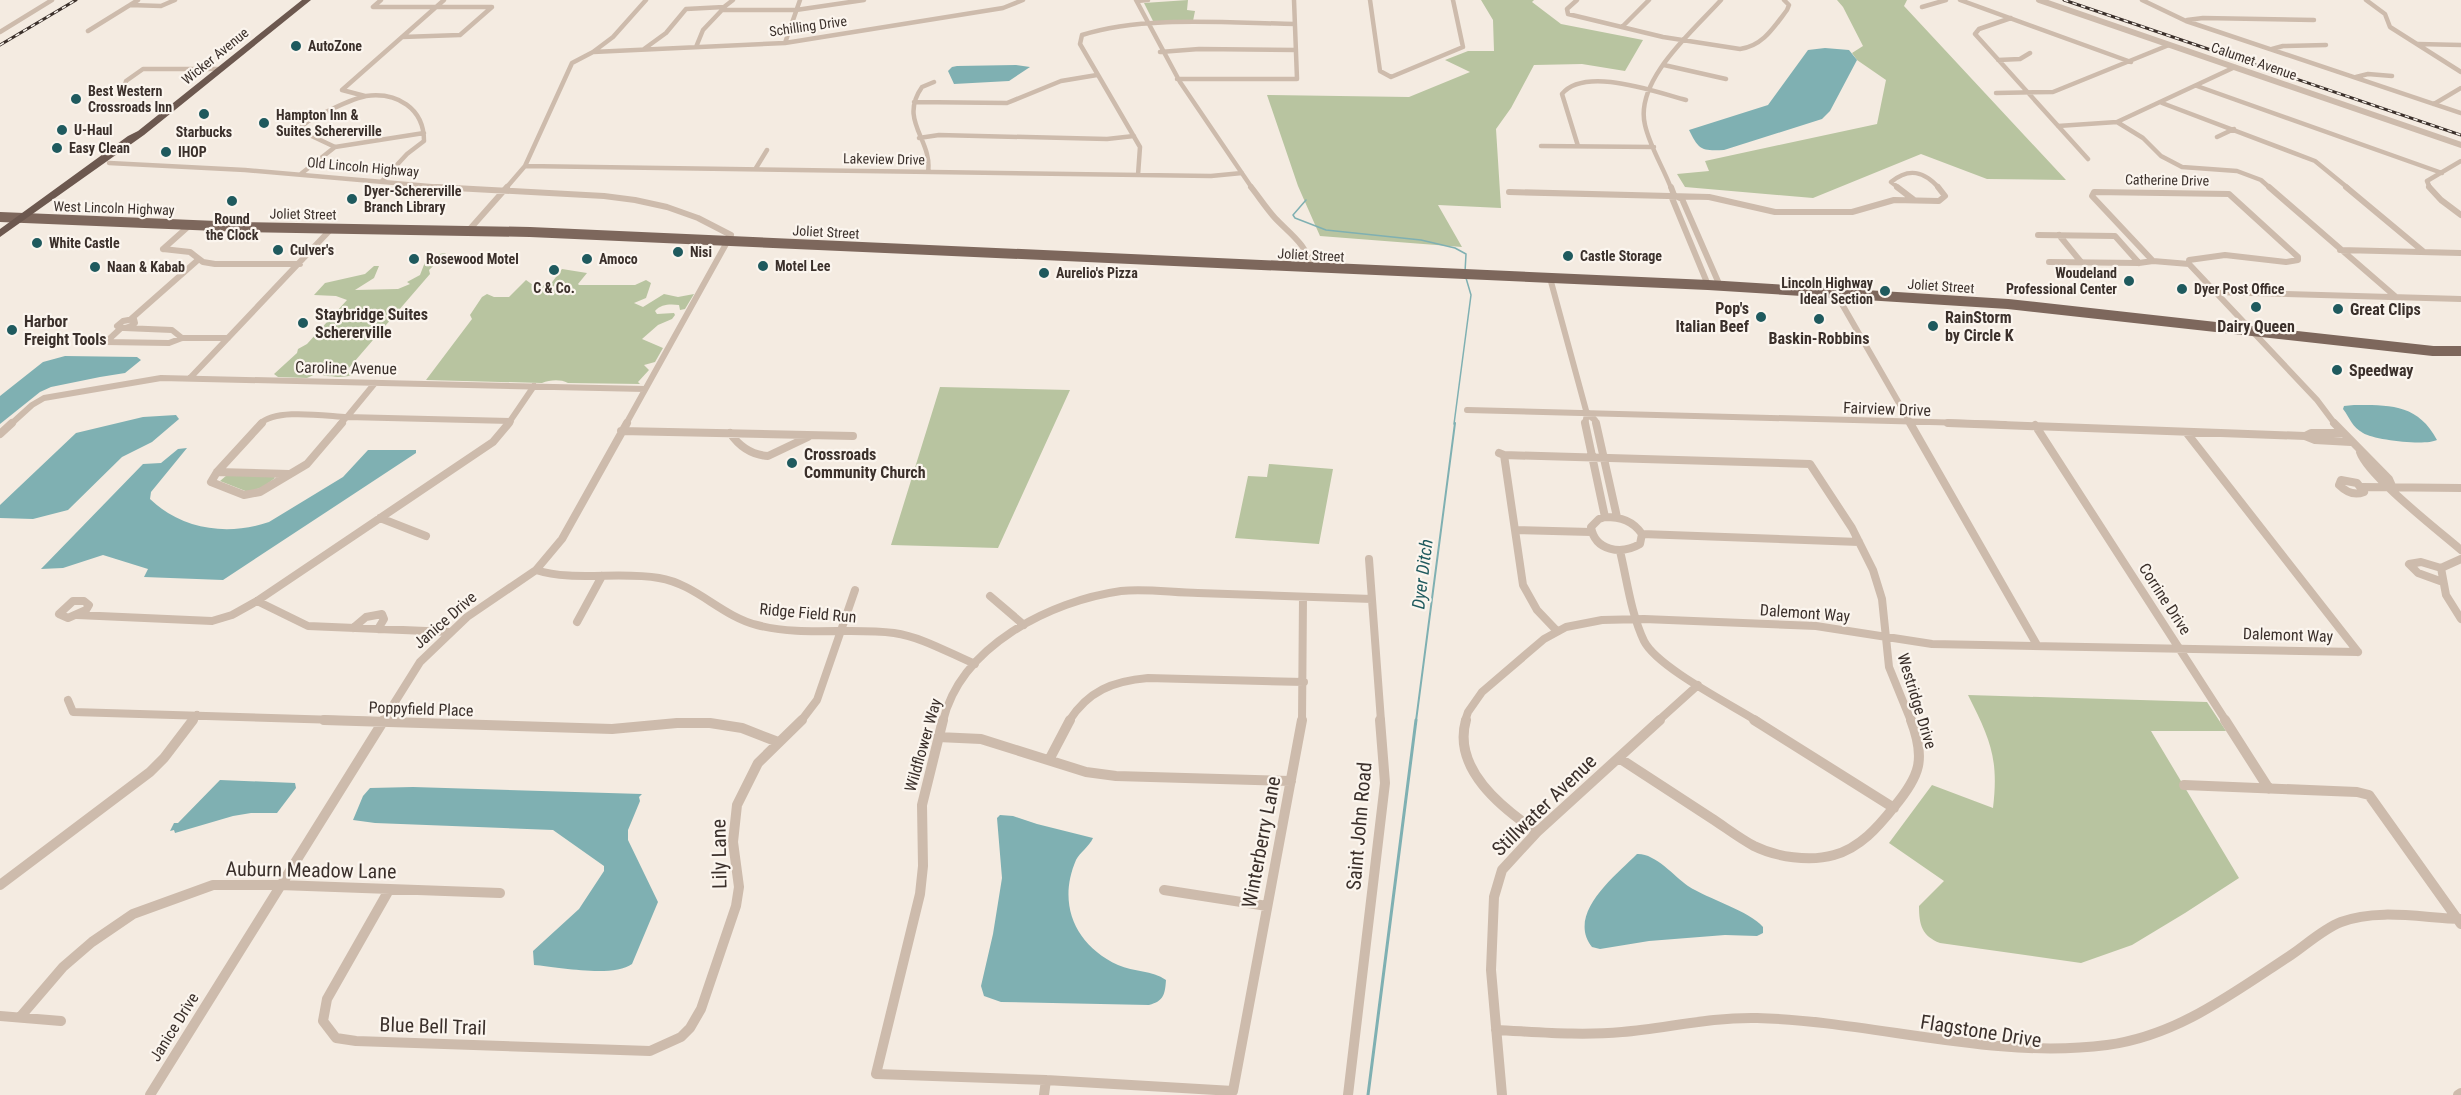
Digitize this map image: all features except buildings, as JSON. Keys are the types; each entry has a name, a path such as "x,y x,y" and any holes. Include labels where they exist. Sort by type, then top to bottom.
{"highway":[{"name":"Wicker Avenue","path":"0,234 13,225 35,218 117,158 142,137 141,133 307,0"},
{"name":"Wicker Avenue","path":"24,221 117,158"},
{"path":"0,244 24,221"}],"main road":[{"name":"West Lincoln Highway","path":"0,217 24,221 159,227 188,225"},
{"name":"West Lincoln Highway","path":"35,218 163,222 188,225"},
{"path":"0,224 13,225"},
{"name":"Joliet Street","path":"188,225 469,230 1835,292 2008,304 2433,351 2461,351"},
{"name":"Joliet Street","path":"2433,351 2461,358"}],"street":[{"path":"0,32 52,0"},
{"path":"88,31 138,0"},
{"path":"130,5 161,6 175,0"},
{"path":"381,0 373,7 492,8 460,35 402,37"},
{"path":"383,180 407,154 424,141 424,133 417,113 409,104 397,100 342,90 444,0"},
{"path":"451,7 459,0"},
{"path":"469,230 525,166 572,63 593,52 617,34 646,0"},
{"path":"696,47 703,30 733,0"},
{"path":"785,43 800,0"},
{"path":"643,50 666,33 686,9 796,10 864,0"},
{"name":"Schilling Drive","path":"593,52 785,43 1003,8 1023,0"},
{"path":"1148,0 1136,1 1160,52 1279,225 1308,252 1311,258 1311,268"},
{"path":"1177,79 1297,78 1294,0"},
{"path":"1370,0 1380,71 1384,75 1396,75 1463,47 1453,0"},
{"path":"1577,0 1567,9 1568,14 1684,41 1739,50 1752,47 1787,10 1789,5 1784,0"},
{"path":"1622,27 1649,0"},
{"path":"1708,285 1644,122 1642,105 1647,91 1665,65 1721,0"},
{"path":"1922,7 1946,0"},
{"path":"1960,0 2131,62"},
{"name":"Calumet Avenue","path":"2039,0 2461,145"},
{"path":"2142,0 2186,21 2461,113"},
{"path":"2366,0 2385,13 2389,18 2390,27 2461,72"},
{"path":"2011,18 1979,29 1975,34 2088,159"},
{"path":"2186,21 2202,18 2314,20"},
{"path":"1138,175 1141,154 1134,136 1097,75 1080,44 1080,39 1088,32 1147,25 1295,24"},
{"path":"2416,44 2461,45"},
{"path":"1996,93 2053,92 2169,45"},
{"path":"2271,49 2283,46 2326,45"},
{"path":"1160,52 1207,49 1296,50"},
{"path":"1998,60 2020,59 2031,53"},
{"path":"1665,65 1726,79"},
{"path":"2058,126 2117,122 2235,67"},
{"path":"125,86 126,81 143,69 221,69"},
{"path":"2355,77 2368,74 2392,76"},
{"path":"914,102 1007,103 1061,81 1097,75"},
{"path":"1578,146 1562,94 1563,88 1580,81 1597,81 1686,100"},
{"path":"928,172 931,162 912,118 914,102 924,84 934,82"},
{"path":"2197,86 2442,173"},
{"path":"2434,104 2461,88"},
{"path":"365,96 313,118 303,124 299,130 326,145 335,147 424,133"},
{"path":"2162,103 2296,153 2326,168 2424,252"},
{"path":"2117,122 2143,138 2161,156 2182,167 2237,171 2256,177 2340,250 2368,270 2396,297"},
{"path":"2217,137 2234,129"},
{"path":"919,138 939,135 1107,139 1134,136"},
{"path":"1541,146 1654,147"},
{"path":"302,173 335,147"},
{"path":"756,168 767,150"},
{"name":"Old Lincoln Highway","path":"117,158 503,192 580,193 657,203 731,235 730,241"},
{"path":"2461,161 2427,181 2428,187 2461,215"},
{"name":"Lakeview Drive","path":"525,166 1211,176 1242,173"},
{"path":"1509,192 1709,197 1775,212 1835,213 1852,212 1894,200 1940,201 1945,196 1931,178 1922,174 1902,173 1891,182 1914,200"},
{"name":"Catherine Drive","path":"2049,262 2139,263 2152,261 2189,264 2189,260 2225,255 2293,262 2298,257 2229,194 2094,192 2092,196 2152,261"},
{"path":"1674,195 1682,199 1720,286"},
{"path":"188,225 163,249 190,252 199,260 215,264 300,264"},
{"path":"175,238 206,225"},
{"path":"189,378 332,228"},
{"path":"2038,235 2115,236 2139,263"},
{"path":"2059,235 2081,262"},
{"name":"Janice Drive","path":"150,1095 420,662 467,617 536,570 562,539 730,241"},
{"path":"2340,250 2461,253"},
{"path":"199,260 131,319 135,320 135,323 122,328 106,342 169,343 182,338 228,338"},
{"path":"2189,264 2317,400 2379,478 2461,550"},
{"path":"1550,278 1587,414 1595,420 1617,517"},
{"path":"1835,292 2037,645"},
{"path":"2216,292 2461,299"},
{"path":"122,328 172,330 182,338"},
{"name":"Caroline Avenue","path":"0,434 32,405 48,396 161,378 645,389"},
{"path":"375,382 346,417 307,464 291,474 260,492 244,495 211,482 217,472 264,419 278,415 346,417 511,421"},
{"path":"77,615 205,621 216,621 231,616 257,601 493,442 501,435 534,386"},
{"name":"Fairview Drive","path":"1467,410 2035,426 2305,436 2315,440 2351,442"},
{"path":"1587,414 1584,420 1605,518"},
{"name":"Corrine Drive","path":"2035,426 2269,789"},
{"path":"621,431 852,436"},
{"name":"Dalemont Way","path":"1537,832 1499,805 1481,783 1469,759 1464,737 1466,717 1474,700 1485,688 1557,631 1601,620 1829,627 1932,644 2358,652 2186,432"},
{"path":"730,433 755,455 761,456 768,456 812,435"},
{"name":"Fairview Drive","path":"2305,436 2311,433 2342,433"},
{"path":"1557,631 1527,599 1502,454 1604,458"},
{"name":"Westridge Drive","path":"1604,458 1810,464 1815,466 1822,483 1848,518 1879,589 1890,669 1915,733 1920,757 1915,781 1871,836 1850,850 1813,858 1785,855 1741,840 1619,758"},
{"path":"217,472 291,474"},
{"path":"2363,487 2461,488"},
{"path":"1617,517 1633,523 1642,534 1642,539 1635,548 1620,551 1598,542 1591,532 1594,523 1605,518 1617,517"},
{"path":"380,518 426,536"},
{"path":"1515,530 1591,532"},
{"path":"1642,534 1859,542"},
{"path":"1620,551 1636,620 1645,643 1664,663 1894,808"},
{"name":"Saint John Road","path":"1348,1095 1385,783 1369,559"},
{"path":"2440,581 2418,573 2409,564 2414,561 2442,568 2461,559"},
{"path":"2442,568 2440,581 2447,599 2461,619"},
{"name":"Ridge Field Run","path":"536,570 549,574 653,577 672,581 687,587 736,619 758,626 892,633 909,636 975,664"},
{"path":"577,622 602,576"},
{"name":"Lily Lane","path":"690,1028 705,998 736,905 739,887 733,842 737,805 753,771 778,742 797,726 817,700 855,591"},
{"name":"Wildflower Way","path":"1046,1080 876,1074 920,894 923,866 922,805 946,708 959,684 975,664 999,641 1024,625 1066,604 1122,591 1372,599"},
{"path":"990,596 1024,625"},
{"name":"Winterberry Lane","path":"1046,1080 1233,1091 1304,715 1303,597"},
{"path":"257,601 308,626 450,632"},
{"path":"353,628 363,617 372,614 382,615 384,619 378,629"},
{"path":"1049,760 1076,707 1097,689 1114,682 1130,678 1148,678 1304,682"},
{"name":"Stillwater Avenue","path":"1502,1095 1491,936 1495,888 1502,870 1512,856 1537,832 1698,685"},
{"name":"Poppyfield Place","path":"68,700 73,712 612,729 677,723 710,723 742,728 778,742"},
{"path":"0,885 150,772 164,758 197,715"},
{"path":"938,737 981,739 1086,772 1116,776 1291,781"},
{"path":"2184,785 2357,792 2369,795 2460,921"},
{"name":"Auburn Meadow Lane","path":"21,1016 63,967 92,942 133,914 213,885 280,885 500,893"},
{"name":"Blue Bell Trail","path":"389,890 327,999 323,1021 336,1038 344,1041 650,1052 669,1044 690,1028"},
{"path":"1164,890 1267,906"},
{"name":"Flagstone Drive","path":"1496,1030 1594,1034 1731,1019 1780,1019 1852,1026 1992,1055 2040,1059 2088,1057 2140,1047 2166,1037 2198,1020 2216,1005 2339,923 2355,917 2378,916 2460,921"},
{"path":"0,1016 61,1021"},
{"path":"1044,1095 1046,1080"}],"green space":[{"path":"1188,0 1187,10 1195,11 1193,21 1154,23 1144,3"},
{"path":"1481,0 1534,0 1532,2 1561,24 1643,40 1625,71 1582,64 1534,65 1511,108 1496,129 1501,208 1438,205 1462,247 1320,236 1298,186 1267,95 1409,97 1470,72 1445,60 1468,51 1494,51 1493,20"},
{"path":"1837,0 1907,0 1904,6 2066,180 1987,179 1921,154 1813,198 1685,187 1677,174 1709,171 1705,161 1877,124 1886,80 1857,60 1852,53 1863,46"},
{"path":"446,254 429,270 430,274 348,369 347,372 355,374 336,377 318,373 307,378 278,377 274,374 297,353 298,349 307,344 347,300 336,296 314,295 325,283 365,274 374,266 379,266 374,278 355,290 398,289 410,284 407,282 420,275 427,257"},
{"path":"562,269 587,273 579,285 635,285 646,280 651,283 646,298 634,303 643,307 664,294 678,297 694,294 685,309 680,310 679,305 669,305 655,311 657,314 674,313 675,315 672,319 658,325 642,339 663,348 655,362 644,365 649,370 638,382 640,384 568,383 555,380 542,383 426,380 472,319 470,315 482,297 487,294 494,297 509,297 526,280 533,285 550,285"},
{"path":"940,387 1070,390 998,548 891,545"},
{"path":"1269,464 1333,469 1319,544 1235,538 1248,476 1267,477"},
{"path":"227,475 275,478 263,487 248,492 220,481"},
{"path":"1968,695 2207,702 2226,731 2151,731 2239,878 2132,945 2081,963 1940,943 1929,937 1921,924 1919,906 1944,881 1889,843 1932,785 1993,808 1994,762 1982,724"}],"water":[{"path":"1825,48 1849,50 1857,60 1830,111 1822,119 1724,150 1705,149 1695,142 1689,130 1768,105 1808,50"},
{"path":"1016,65 1030,67 1009,81 954,84 948,71 957,66"},
{"path":"65,356 137,357 141,360 125,373 51,387 40,392 0,424 0,396 43,362"},
{"path":"2379,405 2412,413 2421,419 2437,440 2411,442 2369,436 2356,428 2343,409 2344,406"},
{"path":"176,415 179,419 152,442 122,457 68,510 33,519 0,518 0,505 76,433 143,417"},
{"path":"187,448 151,492 150,499 176,518 191,524 222,529 238,529 269,522 343,477 368,450 416,450 416,453 223,580 144,577 148,569 103,555 63,568 41,569 143,464 161,463 178,449"},
{"path":"220,780 295,783 296,788 277,813 233,816 175,833 174,830 170,831 174,823 178,823"},
{"path":"413,787 642,794 628,830 628,840 658,902 632,964 623,968 599,971 534,965 533,951 579,909 604,871 604,866 553,830 375,823 353,820 363,796 370,788"},
{"path":"1000,815 1013,816 1093,838 1076,860 1071,876 1068,892 1074,922 1081,935 1103,957 1118,965 1155,974 1166,980 1161,999 1149,1005 1001,1002 984,996 981,986 993,934 1002,878 997,818"},
{"path":"1637,854 1651,857 1696,891 1739,910 1757,921 1763,927 1763,933 1757,936 1725,935 1649,941 1600,949 1592,947 1586,934 1585,922 1589,909 1606,884"}],"waterway":[{"name":"Dyer Ditch","path":"1306,200 1293,215 1295,218 1326,230 1421,240 1455,248 1466,254 1465,272"},
{"name":"Dyer Ditch","path":"1454,424 1471,295 1466,278"},
{"name":"Dyer Ditch","path":"1416,721 1455,423"},
{"name":"Dyer Ditch","path":"1368,1095 1416,720"}],"railway":[{"path":"0,45 76,0"},
{"path":"2064,0 2461,135"}],"place":[{"name":"AutoZone","path":"296,46"},
{"name":"Best Western Crossroads Inn","path":"76,99"},
{"name":"Starbucks","path":"204,114"},
{"name":"Hampton Inn & Suites Schererville","path":"264,123"},
{"name":"U-Haul","path":"62,130"},
{"name":"Easy Clean","path":"57,148"},
{"name":"IHOP","path":"166,152"},
{"name":"Dyer-Schererville Branch Library","path":"352,199"},
{"name":"Round the Clock","path":"232,201"},
{"name":"White Castle","path":"37,243"},
{"name":"Culver's","path":"278,250"},
{"name":"Nisi","path":"678,252"},
{"name":"Castle Storage","path":"1568,256"},
{"name":"Rosewood Motel","path":"414,259"},
{"name":"Amoco","path":"587,259"},
{"name":"Motel Lee","path":"763,266"},
{"name":"Naan & Kabab","path":"95,267"},
{"name":"C & Co.","path":"554,270"},
{"name":"Aurelio's Pizza","path":"1044,273"},
{"name":"Woudeland Professional Center","path":"2129,281"},
{"name":"Dyer Post Office","path":"2182,289"},
{"name":"Lincoln Highway Ideal Section","path":"1885,291"},
{"name":"Dairy Queen","path":"2256,307"},
{"name":"Great Clips","path":"2338,309"},
{"name":"Pop's Italian Beef","path":"1761,317"},
{"name":"Baskin-Robbins","path":"1819,319"},
{"name":"Staybridge Suites Schererville","path":"303,323"},
{"name":"RainStorm by Circle K","path":"1933,326"},
{"name":"Harbor Freight Tools","path":"12,330"},
{"name":"Speedway","path":"2337,370"},
{"name":"Crossroads Community Church","path":"792,463"}]}
